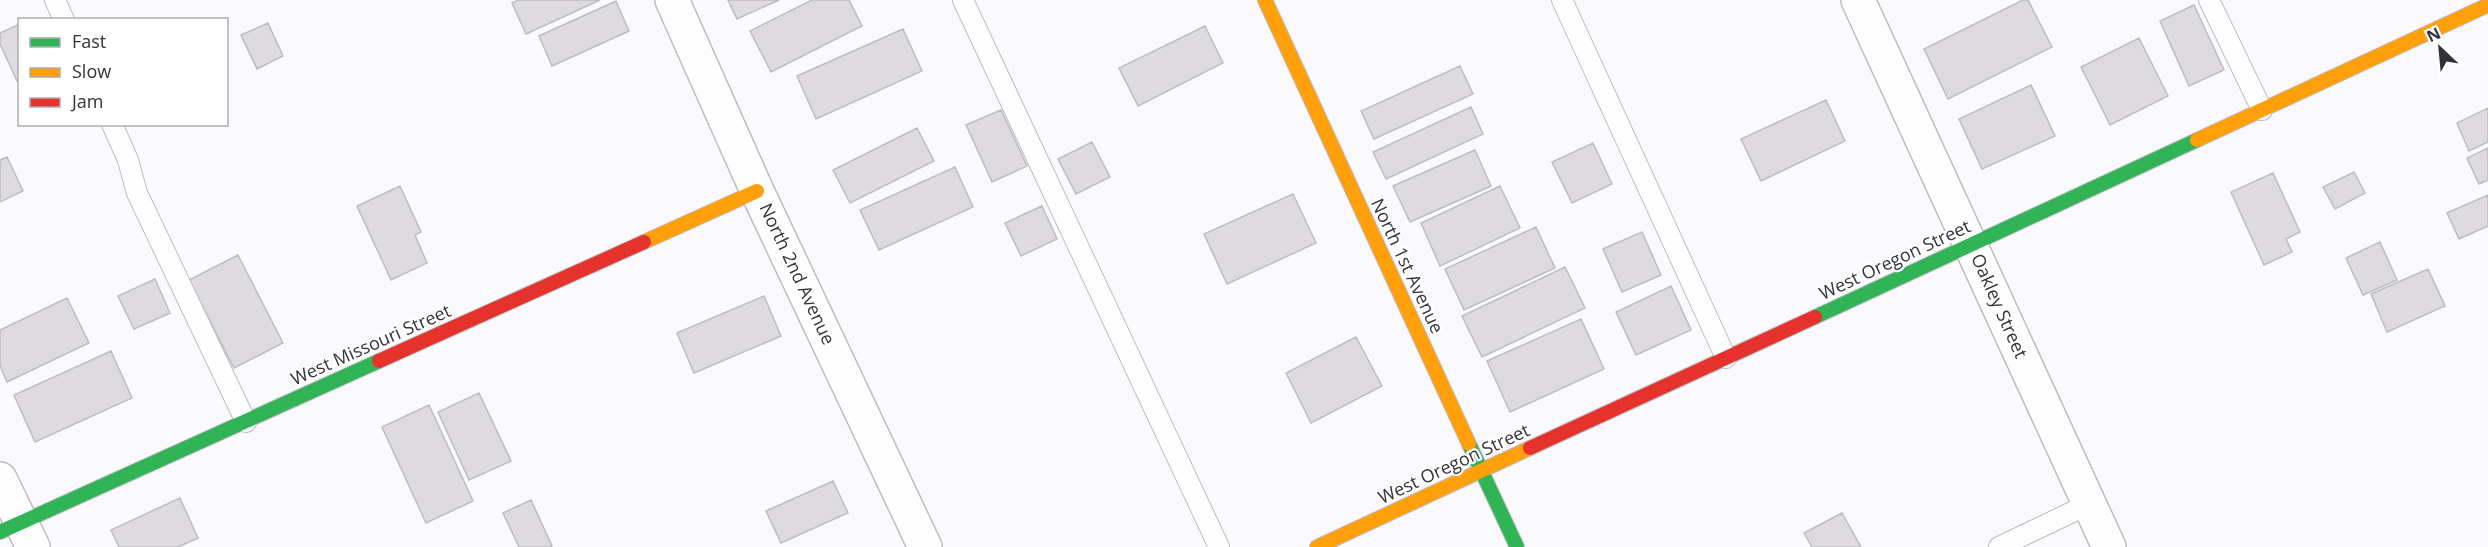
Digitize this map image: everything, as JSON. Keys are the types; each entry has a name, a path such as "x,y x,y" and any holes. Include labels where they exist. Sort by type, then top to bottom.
{"street":[{"name":"North 2nd Avenue","path":"672,0 758,191 925,547"},
{"name":"North 1st Avenue","path":"1265,0 1517,547"},
{"name":"Oakley Street","path":"1858,0 2109,547"},
{"name":"West Oregon Street","path":"1317,547 2488,5"},
{"name":"West Missouri Street","path":"18,534 246,422 758,191"},
{"path":"0,479 18,534"}],"lane":[{"path":"56,0 63,18"},
{"path":"963,0 1219,547"},
{"path":"1562,0 1726,358"},
{"path":"2209,0 2262,110"},
{"path":"113,126 128,160 136,194 246,422"},
{"path":"1999,547 2089,504"}],"building":[{"path":"519,0 600,0 526,34 512,3"},
{"path":"728,0 779,0 737,19"},
{"path":"812,0 849,0 862,26 771,72 750,31"},
{"path":"2023,0 2028,0 2052,47 1948,99 1924,49"},
{"path":"616,1 629,31 552,66 539,36"},
{"path":"2194,5 2224,70 2189,86 2160,21"},
{"path":"268,23 283,56 257,69 241,35"},
{"path":"18,25 18,81 0,44 0,33"},
{"path":"1205,26 1223,63 1138,106 1119,68"},
{"path":"903,29 922,71 816,119 797,76"},
{"path":"2139,38 2168,96 2110,125 2081,67"},
{"path":"1460,66 1473,94 1374,139 1361,111"},
{"path":"2031,85 2055,136 1982,169 1959,119"},
{"path":"1826,100 1845,141 1761,181 1741,139"},
{"path":"1471,107 1483,134 1386,179 1373,152"},
{"path":"2488,108 2488,142 2469,151 2457,123"},
{"path":"1001,110 1027,166 992,182 966,125"},
{"path":"917,128 934,161 850,203 833,170"},
{"path":"1092,142 1110,177 1076,194 1058,159"},
{"path":"1593,143 1612,184 1572,203 1552,162"},
{"path":"2488,148 2488,180 2479,184 2467,158"},
{"path":"1475,150 1491,186 1410,222 1393,186"},
{"path":"7,157 23,191 0,202 0,160"},
{"path":"955,167 973,207 879,250 860,210"},
{"path":"2354,172 2365,193 2335,209 2323,187"},
{"path":"2273,173 2300,232 2286,239 2292,252 2264,265 2231,192"},
{"path":"400,186 421,232 415,235 427,263 391,280 357,206"},
{"path":"1500,186 1520,228 1440,266 1421,223"},
{"path":"1293,194 1316,243 1227,284 1204,234"},
{"path":"2488,195 2488,226 2459,239 2447,213"},
{"path":"1042,206 1057,239 1021,256 1005,223"},
{"path":"1536,227 1555,268 1464,310 1445,269"},
{"path":"1642,232 1661,275 1622,292 1603,249"},
{"path":"2380,242 2397,280 2363,295 2346,258"},
{"path":"238,255 283,343 234,368 189,280"},
{"path":"1565,267 1585,308 1482,357 1462,316"},
{"path":"2428,269 2445,306 2387,332 2371,294"},
{"path":"155,279 170,313 134,329 118,296"},
{"path":"1671,286 1691,330 1636,355 1616,312"},
{"path":"764,296 781,336 694,373 677,333"},
{"path":"67,298 89,343 7,382 0,366 0,330"},
{"path":"1581,319 1604,369 1510,412 1487,361"},
{"path":"1356,337 1382,386 1311,423 1286,373"},
{"path":"111,351 132,398 35,442 14,395"},
{"path":"479,393 511,461 469,480 438,412"},
{"path":"429,405 473,501 426,523 382,427"},
{"path":"833,481 848,513 781,543 766,511"},
{"path":"180,498 198,538 178,547 119,547 111,530"},
{"path":"531,500 552,546 550,547 519,547 503,513"},
{"path":"1842,513 1861,547 1812,547 1804,533"}],"traffic: fast":[{"path":"1815,317 2197,140"},
{"path":"0,532 379,361"},
{"path":"1469,444 1517,547"}],"traffic: slow":[{"path":"1265,0 1469,444"},
{"path":"2197,140 2488,5"},
{"path":"644,242 757,191"},
{"path":"1317,547 1530,448"}],"traffic: jam":[{"path":"379,361 644,242"},
{"path":"1530,448 1815,317"}]}
